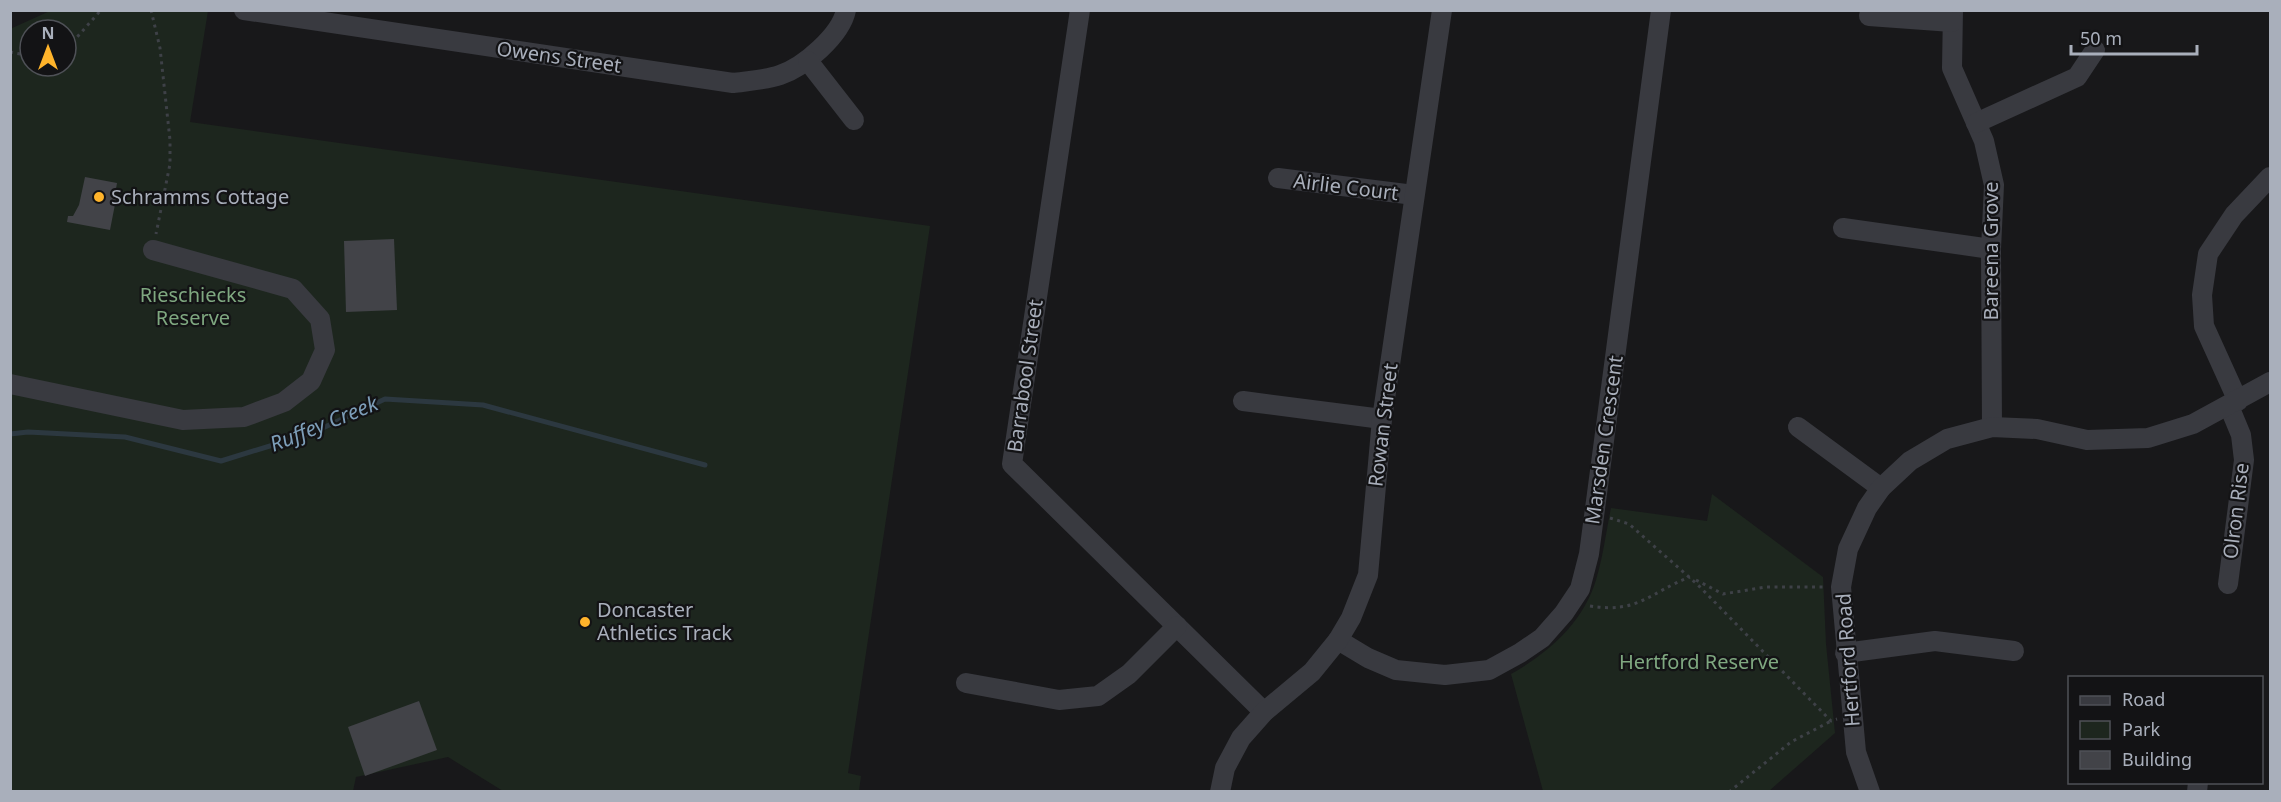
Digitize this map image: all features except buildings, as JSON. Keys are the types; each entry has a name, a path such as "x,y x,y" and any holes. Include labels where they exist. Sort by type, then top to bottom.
{"street":[{"name":"Owens Street","path":"244,10 734,83 780,76 808,61 845,17 846,10"},
{"name":"Barrabool Street","path":"1080,10 1012,464 1264,712"},
{"name":"Rowan Street","path":"1220,792 1225,768 1241,738 1264,712 1312,672 1338,640 1351,618 1368,575 1382,419 1442,10"},
{"name":"Marsden Crescent","path":"1338,640 1368,658 1396,670 1445,675 1489,670 1542,638 1580,589 1594,513 1661,10"},
{"path":"1869,16 1953,16"},
{"name":"Bareena Grove","path":"1953,16 1952,68 1984,141 1994,185 1991,249 1992,427"},
{"path":"1976,123 2077,77 2095,50"},
{"path":"808,61 854,120"},
{"name":"Olron Rise","path":"2228,584 2244,460 2233,403 2204,326 2203,285 2208,254 2234,215 2271,177"},
{"name":"Airlie Court","path":"1278,178 1414,195"},
{"path":"1843,228 1991,249"},
{"path":"10,384 183,420 244,417 284,402 311,381 325,350 320,319 292,289 153,250"},
{"name":"Hertford Road","path":"1870,792 1856,752 1845,652 1841,587 1848,549 1867,508 1881,488 1910,460 1947,439 1992,427 2037,429 2087,441 2148,438 2193,424 2271,382"},
{"path":"1243,401 1382,419"},
{"path":"1798,427 1881,488"},
{"path":"966,683 1059,700 1098,696 1129,674 1177,626"},
{"path":"1845,652 1935,641 2014,651"}],"path":[{"path":"78,36 101,10"},
{"path":"152,10 160,48 170,140 170,164 153,250"},
{"path":"1594,513 1629,524 1690,577 1831,721"},
{"path":"1690,577 1723,594 1766,587 1841,587"},
{"path":"1571,603 1612,609 1636,604 1690,577"},
{"path":"1729,792 1791,742 1831,721 1851,716"}],"green space":[{"name":"Rieschiecks Reserve","path":"50,11 208,11 190,122 930,226 848,773 861,776 859,791 503,791 448,757 356,777 353,791 11,791 10,29 18,25 18,78 78,78 78,18 34,18"},
{"name":"Hertford Reserve","path":"1712,494 1823,577 1826,644 1835,733 1769,791 1543,791 1511,674 1551,646 1582,610 1596,580 1611,508 1707,521"}],"waterway":[{"name":"Ruffey Creek","path":"10,434 28,432 125,437 221,461 312,433 385,399 483,405 705,465"}],"place":[{"name":"Schramms Cottage","path":"99,197"},
{"name":"Doncaster Athletics Track","path":"585,622"}]}
